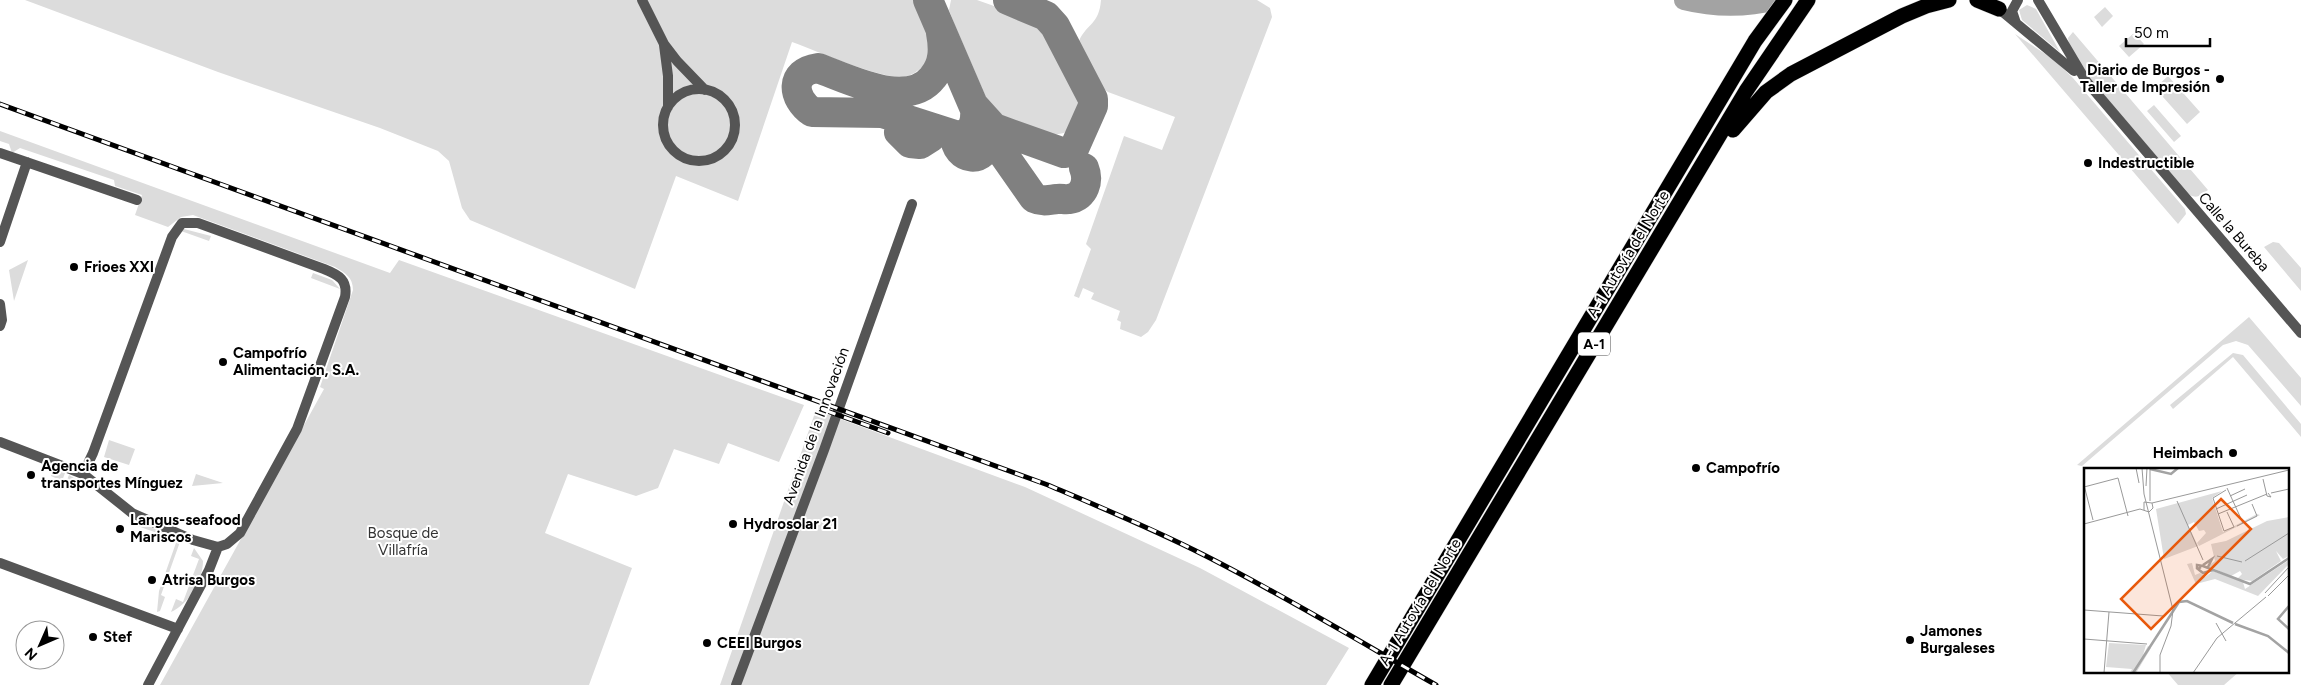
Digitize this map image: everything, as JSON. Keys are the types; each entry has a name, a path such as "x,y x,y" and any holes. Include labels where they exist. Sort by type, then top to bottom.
{"highway":[{"name":"A-1 Autovía del Norte","path":"1372,685 1755,41 1785,0"},
{"path":"1595,343 1625,308 1732,132 1760,98 1791,74 1838,48 1926,6 1949,0"},
{"path":"1977,0 1999,8"},
{"name":"A-1 Autovía del Norte","path":"1391,685 1746,91 1805,3"}],"street":[{"path":"642,0 664,44 705,90"},
{"path":"2016,23 2012,11 2018,0"},
{"name":"Calle la Bureba","path":"2038,0 2086,81 2301,333"},
{"name":"Calle la Bureba","path":"1999,8 2086,81"},
{"path":"664,44 668,76 668,107 663,125 665,137 671,147 680,155 691,160 702,160 714,157 724,150 731,141 734,117 722,97 705,90 688,90 678,95 668,107"},
{"path":"0,153 137,200"},
{"path":"0,242 27,162"},
{"name":"Avenida de la Innovación","path":"736,685 824,450 912,204"},
{"path":"0,442 83,474 132,514 193,540 218,547 227,544 240,533 297,429 346,297 345,282 332,272 198,223 182,223 172,238 93,453 83,474"},
{"path":"0,304 2,320 0,326"},
{"path":"148,685 215,558 218,547"},
{"path":"0,563 178,629"}],"green space":[{"path":"25,0 913,0 927,29 931,52 926,62 918,71 902,77 863,69 792,42 738,201 676,176 635,289 470,220 462,208 449,161 438,151 380,128 218,72"},
{"path":"951,0 977,0 1031,19 1050,34 1076,85 1080,98 1069,129 1064,133 1053,135 1006,119 987,100 949,10"},
{"path":"1101,0 1257,0 1270,8 1272,17 1156,320 1148,332 1141,337 1120,329 1121,322 1117,320 1120,311 1091,299 1094,293 1083,288 1079,298 1074,296 1091,249 1086,244 1124,136 1162,150 1175,117 1108,92 1093,76 1079,41 1098,14"},
{"path":"2027,5 2036,9 2060,52 2022,20 2019,10"},
{"path":"2105,7 2113,16 2102,27 2094,17"},
{"path":"2073,32 2208,190 2202,195 2190,195 2089,78 2069,44 2068,38"},
{"path":"2134,33 2144,44 2129,57 2119,46"},
{"path":"2015,34 2053,59 2073,78 2185,209 2186,214 2178,224"},
{"path":"2168,76 2200,112 2187,124 2155,88"},
{"path":"2154,105 2181,136 2174,142 2147,111"},
{"name":"Bosque de Villafría","path":"0,131 390,273 399,260 804,405 779,462 728,443 719,464 674,449 658,488 636,496 568,474 545,533 632,568 589,685 160,685 324,389 320,387 353,290 352,282 345,273 335,267 193,215 181,217 168,227 135,215 142,195 115,186 114,180 20,148 12,153 9,144 0,141"},
{"path":"184,229 211,236 209,241 181,231"},
{"path":"2273,242 2279,243 2301,268 2301,291 2264,247"},
{"path":"28,260 14,301 9,270"},
{"path":"313,273 332,280 340,289 311,278"},
{"path":"2249,317 2301,378 2301,406 2248,345 2236,341 2223,345 2082,466 2077,465"},
{"path":"2233,353 2243,355 2301,424 2301,437 2233,357 2173,409 2170,405"},
{"path":"816,410 1025,487 1200,568 1349,648 1326,685 720,685"},
{"path":"109,440 135,449 129,465 104,457"},
{"path":"54,469 65,473 62,481 51,476"},
{"path":"196,474 223,483 192,486"},
{"path":"69,475 84,484 82,487 66,482"},
{"path":"130,519 181,539 161,595 165,597 160,611 157,612 159,591 177,540 129,523"},
{"path":"194,548 203,561 200,576 189,598 171,612 176,599 183,602 199,559 191,556"},
{"path":"2167,672 2239,672 2224,685 2178,685"}],"waterway":[{"path":"1684,0 1730,6 1777,0"}],"taxiway":[{"path":"928,0 980,121 1034,198 1043,200 1074,198 1079,195 1086,183 1084,168"},
{"path":"975,107 994,128 1064,153 1073,151 1093,106 1093,99 1055,26 1046,16 1008,0"},
{"path":"941,33 943,45 941,62 937,72 922,87 909,91 894,92 861,84 818,68 809,70 798,80 797,93 800,100 812,112 882,113 957,136 963,135 973,126 975,107"},
{"path":"931,137 920,144 910,143 899,132 902,118 955,135 956,144 960,151 971,157 977,156 986,148 987,138 980,121"}],"railway":[{"path":"0,104 1048,485 1146,527 1204,555 1292,602 1436,685"},
{"path":"827,411 888,433"}],"place":[{"name":"Diario de Burgos - Taller de Impresión","path":"2220,79"},
{"name":"Indestructible","path":"2088,163"},
{"name":"Frioes XXI","path":"74,267"},
{"name":"Campofrío Alimentación, S.A.","path":"223,362"},
{"name":"Heimbach","path":"2233,453"},
{"name":"Campofrío","path":"1696,468"},
{"name":"Agencia de transportes Mínguez","path":"31,475"},
{"name":"Hydrosolar 21","path":"733,524"},
{"name":"Langus-seafood Mariscos","path":"120,529"},
{"name":"Atrisa Burgos","path":"152,580"},
{"name":"Stef","path":"93,637"},
{"name":"Jamones Burgaleses","path":"1910,640"},
{"name":"CEEI Burgos","path":"707,643"}]}
